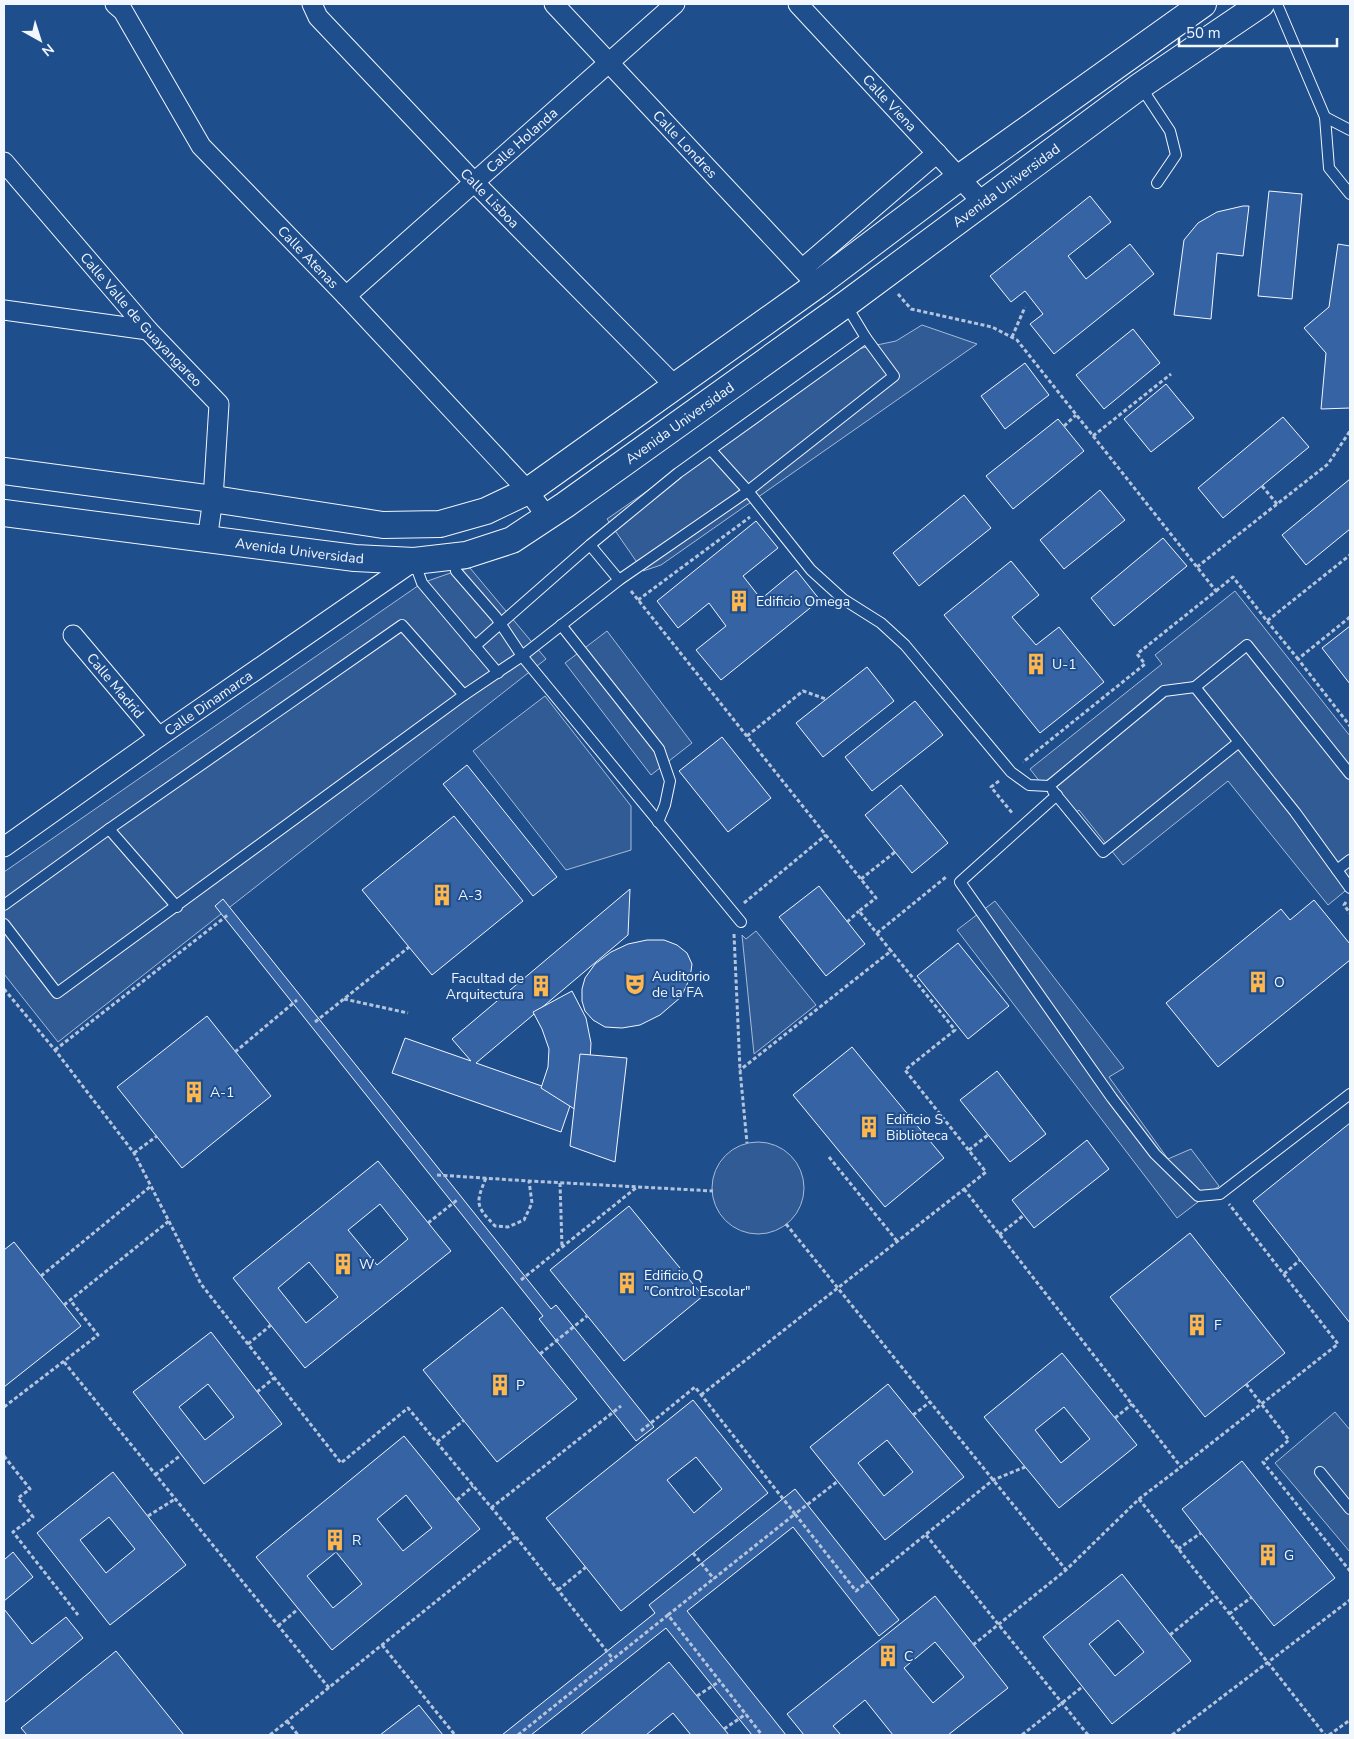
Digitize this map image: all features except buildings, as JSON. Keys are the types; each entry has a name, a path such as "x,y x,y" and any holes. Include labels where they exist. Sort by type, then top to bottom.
{"street":[{"name":"Calle Atenas","path":"115,4 123,10 201,146 346,296 528,491 547,517"},
{"name":"Calle Lisboa","path":"312,4 318,17 474,182 674,386"},
{"name":"Calle Londres","path":"554,4 810,277"},
{"name":"Calle Holanda","path":"346,296 675,4"},
{"name":"Calle Viena","path":"798,4 982,202"},
{"path":"4,471 213,499 384,525 440,524 486,510 528,491 674,386 810,277 959,178 1203,4"},
{"name":"Avenida Universidad","path":"4,513 355,558 414,561 466,555 512,540 846,304 1140,86 1261,4"},
{"path":"810,277 937,153"},
{"name":"Calle Valle de Guayangareo","path":"4,162 148,330 219,404 213,499 207,540"},
{"path":"4,310 148,330"},
{"name":"Calle Dinamarca","path":"4,847 159,737 414,561"},
{"name":"Calle Madrid","path":"73,635 159,737"}],"lane":[{"path":"1277,4 1326,117 1329,168 1350,194"},
{"path":"1140,86 1170,131 1176,155 1157,183"},
{"path":"1326,117 1350,130"},
{"path":"4,924 57,993 464,696 522,656 619,580 748,491 894,376 866,338 846,304"},
{"path":"475,646 590,545 678,473 866,338"},
{"path":"711,450 748,491 811,570 843,599 881,623 905,645 1011,772 1029,785 1049,786 1103,852 1239,742"},
{"path":"590,545 619,580"},
{"path":"454,556 456,571 500,624 522,656 741,922"},
{"path":"414,561 422,583 498,673"},
{"path":"4,904 402,625 464,696"},
{"path":"561,625 659,749 670,782 666,805 658,822"},
{"path":"1049,786 1164,691 1195,687 1247,645 1350,774"},
{"path":"1195,687 1295,812 1350,888"},
{"path":"1057,794 960,882 1112,1098 1155,1154 1198,1196 1220,1194 1350,1094"},
{"path":"109,829 177,907"},
{"path":"1337,870 1350,860"},
{"path":"1320,1472 1350,1509"}],"path":[{"path":"884,275 911,309 992,328 1017,340 1216,591"},
{"path":"1012,337 1025,307"},
{"path":"1092,436 1171,374"},
{"path":"1064,426 1076,415"},
{"path":"1197,567 1328,464 1350,431"},
{"path":"1262,486 1277,504"},
{"path":"638,600 762,508"},
{"path":"1267,620 1350,555"},
{"path":"1017,819 991,787 1145,664 1137,654 1233,577 1350,726"},
{"path":"631,590 876,898 847,922"},
{"path":"1298,659 1350,617"},
{"path":"747,736 803,691 826,699"},
{"path":"746,1143 740,1070 733,912 826,836"},
{"path":"861,879 895,852"},
{"path":"877,933 951,873"},
{"path":"1350,899 1344,904 1350,913"},
{"path":"701,1395 986,1172 905,1070 955,1030 859,911"},
{"path":"54,1050 229,914"},
{"path":"315,1022 409,948"},
{"path":"740,1070 891,950"},
{"path":"4,989 54,1050 134,1154 201,1284 341,1464 408,1408 516,1537 613,1659"},
{"path":"343,999 408,1013"},
{"path":"235,1052 297,1000"},
{"path":"968,1150 988,1135"},
{"path":"134,1154 157,1136"},
{"path":"828,1157 897,1241"},
{"path":"436,1174 712,1191"},
{"path":"486,1178 478,1196 480,1210 495,1226 508,1227 524,1220 532,1203 529,1181"},
{"path":"560,1183 562,1248"},
{"path":"41,1276 151,1186"},
{"path":"521,1280 638,1186"},
{"path":"964,1189 1181,1467"},
{"path":"973,1645 1066,1570 1139,1499 1338,1344 1220,1194"},
{"path":"428,1223 457,1200"},
{"path":"999,1235 1024,1215"},
{"path":"64,1305 169,1221"},
{"path":"786,1224 1066,1570"},
{"path":"1284,1274 1300,1260"},
{"path":"4,1407 98,1335 70,1300"},
{"path":"540,1354 587,1316"},
{"path":"248,1344 271,1325"},
{"path":"64,1362 329,1688"},
{"path":"257,1392 274,1378"},
{"path":"1246,1384 1289,1440 1263,1462 1350,1571"},
{"path":"641,1431 695,1387 856,1592 993,1480 1025,1467"},
{"path":"913,1415 930,1402"},
{"path":"1115,1418 1132,1404"},
{"path":"492,1508 621,1406"},
{"path":"437,1442 464,1420"},
{"path":"156,1475 181,1455"},
{"path":"4,1456 30,1489 18,1498 33,1517 13,1532 78,1615"},
{"path":"518,1735 838,1481"},
{"path":"457,1500 473,1486"},
{"path":"148,1516 175,1499"},
{"path":"1139,1499 1327,1735 1350,1720"},
{"path":"1178,1549 1201,1533"},
{"path":"926,1534 1088,1735"},
{"path":"270,1735 516,1537"},
{"path":"693,1553 714,1579"},
{"path":"558,1590 586,1567"},
{"path":"1170,1634 1216,1597"},
{"path":"1229,1614 1252,1597"},
{"path":"1172,1735 1350,1600"},
{"path":"278,1626 298,1609"},
{"path":"668,1615 762,1735"},
{"path":"382,1645 455,1735"},
{"path":"697,1696 720,1681"},
{"path":"1022,1735 1082,1687"},
{"path":"724,1729 746,1714"},
{"path":"287,1721 298,1735"}],"shaded area":[{"path":"922,325 977,344 661,565 643,571 607,519 848,351 896,341"},
{"path":"470,568 546,659 58,1042 4,974 4,872 422,583"},
{"path":"1235,591 1350,736 1350,887 1328,905 1228,781 1123,865 1079,810 1068,818 1030,769 1162,664 1155,655"},
{"path":"607,631 692,743 651,775 565,663"},
{"path":"545,696 631,806 631,850 566,870 473,751"},
{"path":"995,901 1124,1068 1109,1077 1168,1159 1191,1149 1219,1186 1177,1218 957,930"},
{"path":"756,931 816,1005 754,1054 742,935 746,939"},
{"path":"758,1142 775,1146 790,1156 800,1171 804,1188 800,1205 790,1220 775,1230 758,1234 741,1230 726,1220 716,1205 712,1188 716,1171 726,1156 741,1146"},
{"path":"1335,1412 1350,1430 1350,1552 1275,1463"}],"place":[{"name":"Edificio Omega","path":"739,601"},
{"name":"U-1","path":"1036,664"},
{"name":"A-3","path":"442,895"},
{"name":"O","path":"1258,982"},
{"name":"Auditorio de la FA","path":"635,984"},
{"name":"Facultad de Arquitectura","path":"541,986"},
{"name":"A-1","path":"194,1092"},
{"name":"Edificio S Biblioteca","path":"869,1127"},
{"name":"W","path":"343,1264"},
{"name":"Edificio Q \"Control Escolar\"","path":"627,1283"},
{"name":"F","path":"1197,1325"},
{"name":"P","path":"500,1385"},
{"name":"R","path":"335,1540"},
{"name":"G","path":"1268,1555"},
{"name":"C","path":"888,1656"}]}
